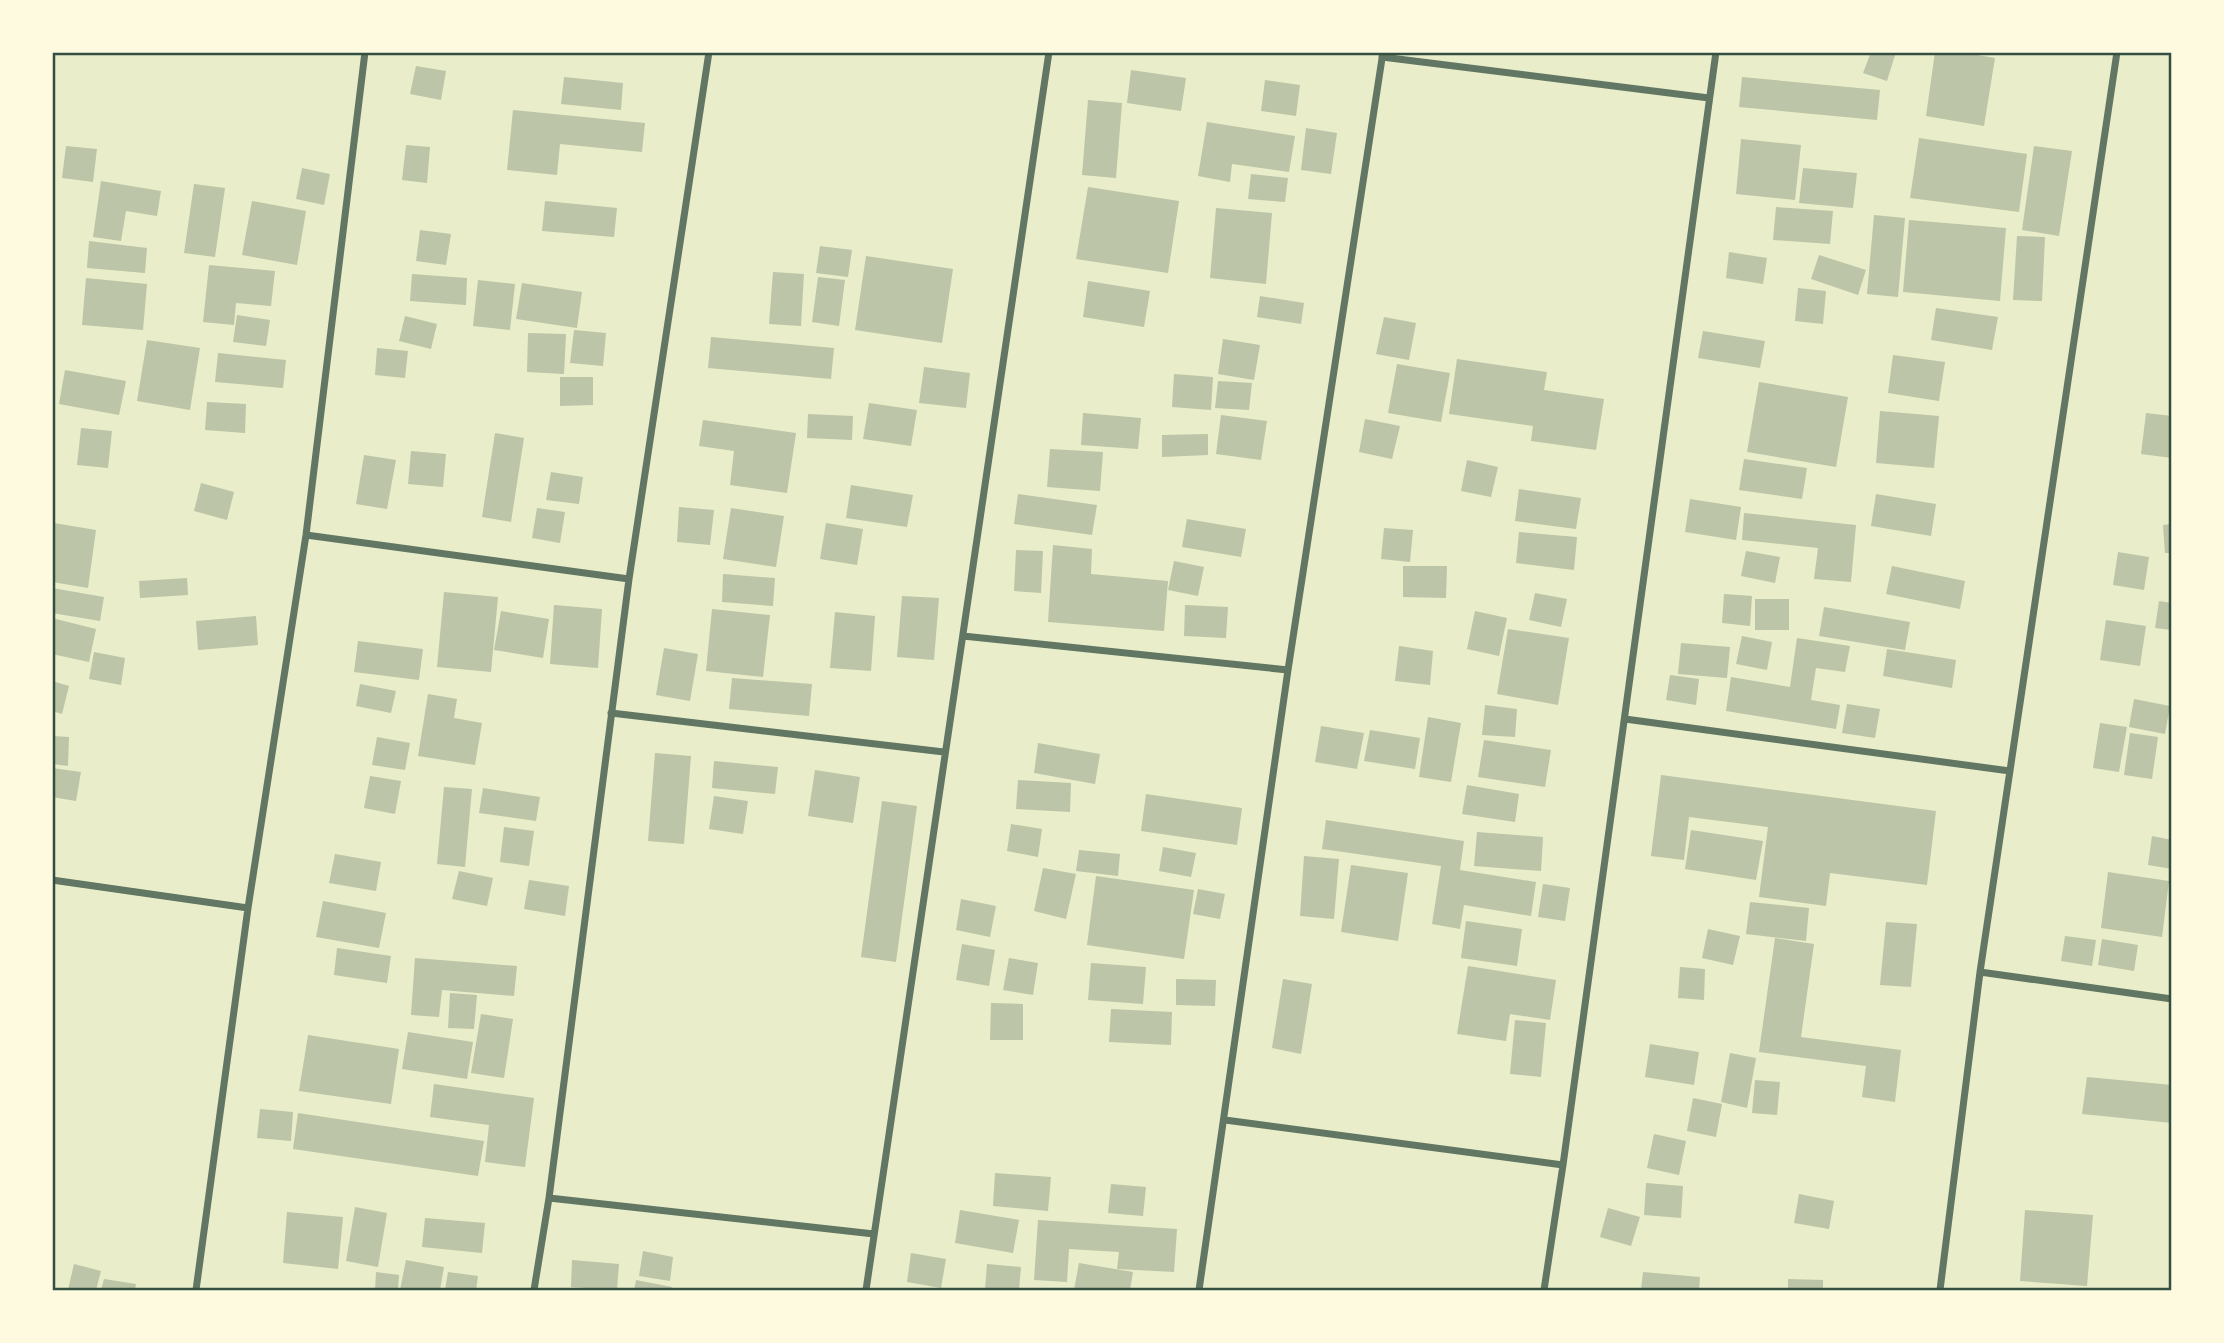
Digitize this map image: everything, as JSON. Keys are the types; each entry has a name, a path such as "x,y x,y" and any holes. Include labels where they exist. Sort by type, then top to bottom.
{"street":[{"path":"196,1290 248,908 306,535 365,52"},
{"path":"534,1290 549,1198 629,579 709,52"},
{"path":"866,1290 1049,52"},
{"path":"1544,1290 1716,52"},
{"path":"1940,1290 1980,972 2117,52"},
{"path":"1199,1290 1288,670 1382,55 1709,98"},
{"path":"306,535 629,579"},
{"path":"963,636 1288,670"},
{"path":"611,713 944,752"},
{"path":"1625,719 2010,771"},
{"path":"52,880 248,908"},
{"path":"1980,972 2172,999"},
{"path":"1225,1120 1563,1165"},
{"path":"549,1198 874,1234"}],"building":[{"path":"1871,52 1896,52 1887,81 1863,73"},
{"path":"1935,52 1960,52 1995,58 1984,126 1926,116"},
{"path":"416,66 446,71 441,100 410,94"},
{"path":"1131,70 1186,78 1181,111 1127,103"},
{"path":"564,77 623,83 621,110 561,104"},
{"path":"1742,77 1880,90 1877,120 1739,107"},
{"path":"1265,80 1300,85 1296,116 1261,111"},
{"path":"1088,100 1122,103 1116,178 1082,175"},
{"path":"513,110 645,123 642,152 560,144 557,175 507,170"},
{"path":"1207,122 1295,136 1289,172 1232,164 1230,182 1198,176"},
{"path":"1306,128 1337,133 1331,174 1301,170"},
{"path":"1919,138 2027,154 2019,212 1910,198"},
{"path":"1741,139 1801,145 1795,200 1736,194"},
{"path":"406,145 430,147 427,183 402,180"},
{"path":"66,146 97,149 93,182 62,178"},
{"path":"2034,146 2072,151 2059,236 2022,230"},
{"path":"302,168 330,174 324,205 296,199"},
{"path":"1803,168 1857,173 1853,208 1799,203"},
{"path":"1251,174 1288,178 1285,202 1248,199"},
{"path":"101,181 161,191 157,216 126,211 121,241 93,237"},
{"path":"194,184 225,188 215,257 184,253"},
{"path":"1088,187 1179,201 1168,273 1076,259"},
{"path":"252,201 306,211 297,265 242,255"},
{"path":"545,201 617,208 614,237 542,231"},
{"path":"1776,207 1833,211 1830,244 1773,240"},
{"path":"1216,208 1272,213 1266,284 1210,278"},
{"path":"1874,215 1905,218 1898,297 1867,294"},
{"path":"1909,220 2006,228 2000,301 1903,292"},
{"path":"420,230 451,234 446,265 416,261"},
{"path":"2017,236 2045,237 2042,301 2013,300"},
{"path":"89,241 147,248 145,273 87,268"},
{"path":"820,246 852,250 848,277 816,273"},
{"path":"1729,252 1767,258 1763,284 1726,278"},
{"path":"1819,255 1866,270 1858,295 1811,279"},
{"path":"866,256 953,269 942,343 855,330"},
{"path":"209,265 275,271 271,306 236,303 234,325 203,322"},
{"path":"773,272 804,274 801,326 769,324"},
{"path":"412,274 467,278 466,305 410,301"},
{"path":"818,277 845,280 839,326 812,322"},
{"path":"86,278 147,284 143,330 82,325"},
{"path":"478,280 515,284 510,330 473,326"},
{"path":"1088,281 1150,291 1144,327 1083,317"},
{"path":"522,283 582,292 577,328 516,319"},
{"path":"1798,288 1826,291 1823,324 1795,321"},
{"path":"1260,296 1304,303 1301,324 1257,317"},
{"path":"1936,308 1998,317 1992,350 1931,340"},
{"path":"237,315 270,320 266,346 233,342"},
{"path":"405,316 437,324 431,349 399,341"},
{"path":"1384,317 1416,323 1409,360 1376,354"},
{"path":"574,330 606,333 603,366 570,363"},
{"path":"1703,331 1765,341 1760,368 1698,358"},
{"path":"528,333 566,334 564,374 527,372"},
{"path":"711,337 834,348 831,379 708,368"},
{"path":"1223,339 1260,345 1254,380 1218,374"},
{"path":"147,340 200,348 190,410 137,401"},
{"path":"377,348 408,351 405,378 375,375"},
{"path":"218,353 286,360 283,388 215,382"},
{"path":"1893,355 1945,362 1939,401 1888,393"},
{"path":"1457,359 1547,372 1544,390 1604,399 1596,450 1531,441 1533,426 1449,414"},
{"path":"1397,364 1450,373 1441,422 1388,413"},
{"path":"924,367 970,373 966,408 919,403"},
{"path":"65,370 126,381 119,415 59,404"},
{"path":"1174,374 1213,377 1211,410 1172,407"},
{"path":"560,377 593,377 593,405 560,406"},
{"path":"1218,381 1252,383 1249,410 1215,408"},
{"path":"1759,382 1848,397 1836,467 1747,452"},
{"path":"207,402 246,404 245,433 205,430"},
{"path":"869,403 917,410 911,446 863,439"},
{"path":"1880,411 1939,416 1934,468 1876,463"},
{"path":"1083,413 1141,418 1138,449 1081,445"},
{"path":"2146,413 2172,416 2172,458 2141,454"},
{"path":"808,414 853,416 852,440 807,438"},
{"path":"1221,415 1267,421 1261,460 1216,454"},
{"path":"1365,419 1400,426 1392,459 1359,452"},
{"path":"703,420 796,433 787,493 730,485 734,451 699,446"},
{"path":"81,428 112,431 108,468 77,465"},
{"path":"495,433 524,438 511,522 482,517"},
{"path":"1208,434 1208,455 1162,457 1162,435"},
{"path":"1050,449 1103,452 1100,491 1047,487"},
{"path":"411,451 446,454 443,487 408,484"},
{"path":"364,455 396,460 387,509 356,504"},
{"path":"1744,459 1807,468 1802,499 1739,490"},
{"path":"1467,460 1498,467 1491,497 1461,491"},
{"path":"551,472 583,477 579,504 546,500"},
{"path":"201,483 234,492 227,520 194,511"},
{"path":"851,485 913,495 907,527 846,518"},
{"path":"1519,489 1581,498 1576,529 1515,521"},
{"path":"1018,494 1097,505 1092,535 1014,524"},
{"path":"1876,494 1936,504 1931,536 1871,526"},
{"path":"1690,499 1741,507 1736,540 1685,532"},
{"path":"679,507 714,510 710,545 677,542"},
{"path":"537,508 565,512 560,543 532,538"},
{"path":"731,508 784,516 776,567 723,559"},
{"path":"1744,513 1856,525 1851,582 1814,579 1818,548 1742,540"},
{"path":"1187,519 1246,529 1241,557 1182,547"},
{"path":"54,523 96,530 88,588 52,582"},
{"path":"826,523 863,529 857,565 820,559"},
{"path":"2172,524 2172,553 2165,553 2163,525"},
{"path":"1384,528 1413,530 1410,562 1381,559"},
{"path":"1519,532 1577,537 1574,570 1516,563"},
{"path":"1053,545 1092,549 1091,574 1168,581 1164,631 1048,622"},
{"path":"1016,550 1043,551 1041,593 1014,591"},
{"path":"1746,551 1780,557 1775,583 1741,576"},
{"path":"2118,552 2149,557 2144,590 2113,585"},
{"path":"1174,561 1204,567 1198,596 1168,590"},
{"path":"1403,566 1447,566 1446,598 1403,597"},
{"path":"1892,566 1965,581 1960,609 1886,594"},
{"path":"723,574 775,578 773,606 722,602"},
{"path":"187,578 188,595 140,598 139,581"},
{"path":"52,588 104,597 100,621 52,613"},
{"path":"444,592 498,597 491,672 437,667"},
{"path":"1535,593 1567,599 1561,627 1529,620"},
{"path":"1724,594 1752,596 1750,626 1722,623"},
{"path":"902,596 939,598 934,660 897,657"},
{"path":"1755,599 1789,599 1789,630 1755,630"},
{"path":"2159,601 2172,603 2172,630 2155,628"},
{"path":"554,605 602,609 598,668 550,664"},
{"path":"1185,605 1228,607 1226,638 1184,636"},
{"path":"1824,607 1910,622 1905,650 1819,636"},
{"path":"712,609 770,615 763,677 706,671"},
{"path":"501,611 549,619 543,658 494,650"},
{"path":"1475,611 1507,618 1499,656 1467,649"},
{"path":"835,612 875,616 871,671 830,668"},
{"path":"256,616 258,645 198,650 196,621"},
{"path":"52,618 96,629 89,662 52,654"},
{"path":"2106,620 2146,626 2140,666 2100,660"},
{"path":"1508,629 1569,638 1558,705 1497,694"},
{"path":"1742,636 1772,642 1767,670 1736,664"},
{"path":"1797,638 1850,646 1845,672 1816,668 1811,700 1840,705 1836,729 1726,711 1731,677 1790,687"},
{"path":"358,641 423,649 419,680 354,672"},
{"path":"1681,643 1730,647 1727,678 1678,674"},
{"path":"1399,646 1433,651 1430,685 1395,681"},
{"path":"664,648 698,654 690,701 656,695"},
{"path":"1887,649 1956,660 1952,688 1883,676"},
{"path":"94,652 125,658 121,685 89,679"},
{"path":"1670,675 1699,679 1696,705 1666,700"},
{"path":"732,678 812,684 809,716 729,709"},
{"path":"52,681 69,686 62,714 52,711"},
{"path":"360,684 396,691 391,713 356,706"},
{"path":"428,694 457,699 454,718 482,723 475,765 418,756"},
{"path":"2134,699 2170,706 2165,734 2129,727"},
{"path":"1847,704 1880,709 1875,738 1842,733"},
{"path":"1485,705 1517,709 1515,737 1482,735"},
{"path":"1428,717 1461,723 1451,782 1419,777"},
{"path":"2100,723 2127,727 2119,772 2093,768"},
{"path":"1321,726 1364,733 1357,769 1315,762"},
{"path":"1370,730 1420,738 1415,769 1364,761"},
{"path":"2130,733 2158,737 2152,779 2124,775"},
{"path":"52,736 69,737 68,766 52,764"},
{"path":"377,737 410,743 405,770 372,765"},
{"path":"1484,740 1551,750 1545,787 1478,777"},
{"path":"1038,743 1100,754 1095,784 1034,773"},
{"path":"655,753 691,756 684,844 648,841"},
{"path":"714,761 778,767 775,794 712,788"},
{"path":"52,768 81,772 76,801 52,797"},
{"path":"815,770 860,777 853,823 808,816"},
{"path":"1661,775 1936,811 1927,885 1830,873 1826,906 1759,897 1768,827 1689,817 1684,860 1651,856"},
{"path":"370,776 401,781 395,814 364,808"},
{"path":"1018,780 1071,783 1070,812 1016,809"},
{"path":"1467,785 1519,794 1515,822 1462,814"},
{"path":"444,787 472,789 465,867 437,864"},
{"path":"483,788 540,797 536,821 479,813"},
{"path":"1146,794 1242,808 1237,845 1141,831"},
{"path":"714,796 748,801 743,834 709,829"},
{"path":"882,801 917,806 896,962 861,957"},
{"path":"1326,820 1464,841 1460,870 1536,882 1531,916 1464,905 1460,929 1432,924 1441,866 1322,849"},
{"path":"1011,824 1042,829 1038,857 1007,851"},
{"path":"504,827 534,831 529,866 500,862"},
{"path":"1691,830 1763,841 1756,880 1685,869"},
{"path":"1477,832 1543,837 1541,871 1474,866"},
{"path":"2152,836 2172,840 2172,869 2148,865"},
{"path":"1163,847 1196,853 1191,877 1159,871"},
{"path":"1079,850 1120,854 1118,876 1076,871"},
{"path":"335,854 381,862 376,891 329,883"},
{"path":"1304,856 1339,859 1334,919 1300,916"},
{"path":"1351,865 1408,873 1398,941 1341,932"},
{"path":"1043,868 1076,874 1066,919 1034,911"},
{"path":"459,871 493,878 487,906 452,899"},
{"path":"2108,872 2169,881 2162,937 2101,928"},
{"path":"1096,876 1194,890 1184,959 1087,945"},
{"path":"529,880 569,886 565,916 524,909"},
{"path":"1543,884 1570,888 1565,921 1538,917"},
{"path":"1198,889 1225,894 1220,919 1193,914"},
{"path":"961,899 996,906 990,937 956,930"},
{"path":"323,901 386,913 379,948 316,937"},
{"path":"1750,902 1809,908 1806,941 1746,934"},
{"path":"1466,921 1522,929 1517,966 1461,958"},
{"path":"1886,922 1917,924 1911,987 1880,985"},
{"path":"1708,929 1740,936 1733,965 1702,958"},
{"path":"2065,936 2096,940 2092,966 2061,961"},
{"path":"1775,938 1814,944 1801,1037 1901,1050 1895,1102 1862,1097 1866,1066 1759,1052"},
{"path":"2102,939 2138,945 2134,971 2098,965"},
{"path":"962,944 995,950 989,986 956,980"},
{"path":"337,948 391,956 387,983 334,975"},
{"path":"415,958 517,966 514,996 442,990 439,1017 411,1015"},
{"path":"1009,958 1038,963 1033,995 1003,990"},
{"path":"1091,963 1146,967 1143,1004 1088,1000"},
{"path":"1468,966 1556,980 1550,1020 1510,1014 1506,1041 1457,1034"},
{"path":"1680,967 1705,969 1704,1000 1678,998"},
{"path":"1176,979 1216,980 1215,1006 1176,1005"},
{"path":"1283,979 1312,984 1301,1054 1272,1048"},
{"path":"450,993 477,995 474,1029 448,1028"},
{"path":"991,1003 1023,1004 1023,1040 990,1040"},
{"path":"1111,1009 1172,1012 1171,1045 1109,1042"},
{"path":"481,1014 513,1019 504,1078 471,1073"},
{"path":"1515,1020 1546,1023 1541,1077 1510,1074"},
{"path":"408,1032 473,1042 467,1079 402,1069"},
{"path":"308,1035 399,1049 391,1104 299,1091"},
{"path":"1650,1044 1699,1052 1694,1085 1645,1077"},
{"path":"1730,1053 1756,1058 1747,1108 1721,1102"},
{"path":"2087,1077 2172,1085 2172,1123 2082,1114"},
{"path":"1755,1080 1780,1082 1777,1115 1752,1113"},
{"path":"434,1084 534,1098 525,1167 485,1162 489,1125 430,1117"},
{"path":"1693,1098 1722,1104 1716,1137 1687,1131"},
{"path":"260,1109 293,1112 291,1141 257,1138"},
{"path":"298,1113 484,1141 478,1176 293,1149"},
{"path":"1654,1134 1686,1141 1679,1175 1647,1168"},
{"path":"995,1173 1051,1177 1048,1211 993,1206"},
{"path":"1646,1183 1683,1186 1681,1218 1644,1215"},
{"path":"1111,1184 1146,1187 1143,1216 1108,1213"},
{"path":"1799,1194 1834,1201 1829,1229 1794,1223"},
{"path":"355,1207 387,1213 378,1267 346,1261"},
{"path":"1608,1208 1640,1217 1631,1246 1600,1237"},
{"path":"960,1210 1019,1220 1013,1253 955,1243"},
{"path":"2025,1210 2093,1215 2087,1286 2020,1281"},
{"path":"287,1212 343,1217 338,1269 283,1263"},
{"path":"425,1218 485,1223 482,1253 422,1247"},
{"path":"1038,1220 1177,1229 1174,1272 1117,1269 1119,1252 1069,1249 1067,1282 1034,1280"},
{"path":"643,1251 673,1257 670,1281 639,1276"},
{"path":"911,1253 946,1259 941,1288 907,1282"},
{"path":"406,1260 444,1267 440,1290 400,1290"},
{"path":"572,1260 619,1264 617,1290 571,1287"},
{"path":"1079,1263 1133,1272 1130,1290 1074,1290"},
{"path":"74,1264 101,1271 96,1290 68,1290"},
{"path":"987,1264 1021,1267 1019,1290 985,1290"},
{"path":"376,1272 399,1275 398,1290 375,1290"},
{"path":"448,1272 478,1276 476,1290 445,1290"},
{"path":"1643,1272 1700,1277 1699,1290 1641,1290"},
{"path":"104,1279 136,1284 135,1290 101,1290"},
{"path":"1788,1279 1823,1280 1823,1290 1788,1290"},
{"path":"636,1280 672,1287 671,1290 634,1290"}]}
